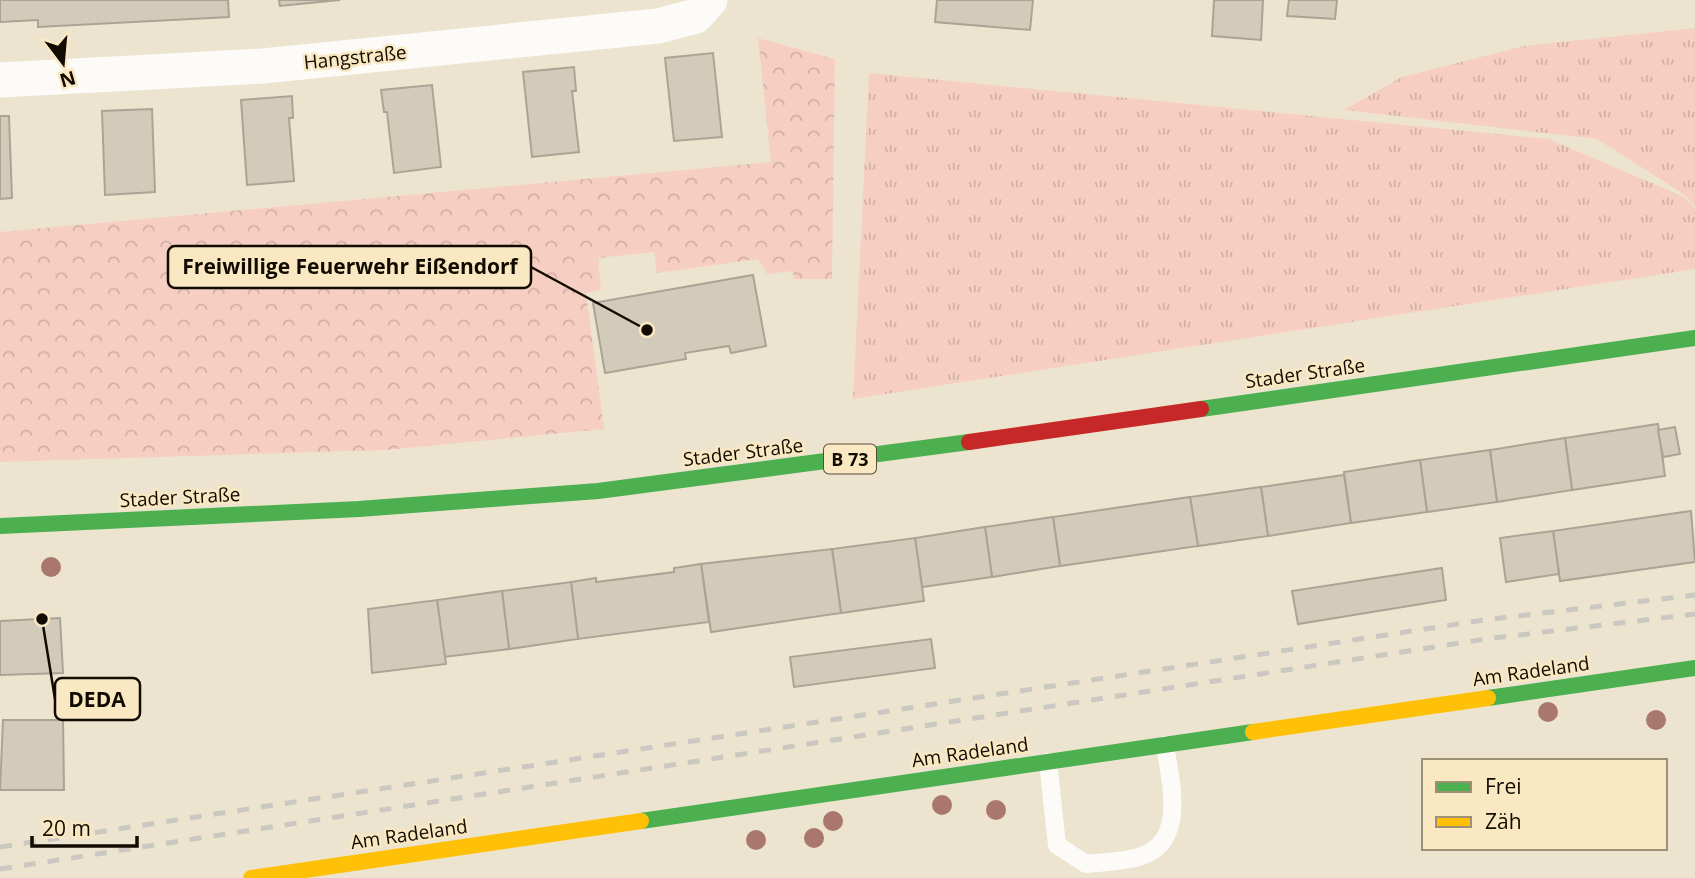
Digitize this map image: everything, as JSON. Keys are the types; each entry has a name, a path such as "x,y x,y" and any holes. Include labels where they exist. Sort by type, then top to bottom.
{"main road":[{"name":"Stader Straße","path":"0,526 359,509 598,491 843,460 1695,338"},
{"name":"Am Radeland","path":"251,878 1695,668"}],"street":[{"name":"Hangstraße","path":"0,80 262,66 658,26 688,19 708,4"}],"lane":[{"path":"1048,762 1057,845 1087,871 1137,858 1158,848 1170,831 1170,781 1165,745"}],"green space":[{"path":"1695,28 1695,206 1682,193 1597,139 1344,110 1402,77 1524,46"},
{"path":"758,38 835,59 832,279 794,279 793,271 767,274 758,259 657,273 654,252 598,258 601,289 586,293 604,429 386,450 0,462 0,232 771,162"},
{"path":"869,73 1549,139 1682,196 1695,208 1695,269 853,399"}],"building":[{"path":"0,0 228,0 229,17 38,27 38,20 0,22"},
{"path":"279,0 340,0 280,6"},
{"path":"937,0 1033,0 1030,30 935,22"},
{"path":"1214,0 1263,0 1261,40 1212,36"},
{"path":"1289,0 1337,0 1335,19 1287,16"},
{"path":"713,53 722,137 674,141 665,58"},
{"path":"574,67 576,91 572,91 579,152 532,157 523,72"},
{"path":"432,85 441,167 394,173 387,112 384,112 381,90"},
{"path":"292,96 293,118 289,118 294,181 247,185 241,100"},
{"path":"152,109 155,192 105,195 102,111"},
{"path":"0,116 9,116 12,198 0,199"},
{"path":"753,275 766,346 731,353 729,346 685,353 686,359 605,373 593,303"},
{"path":"1658,424 1665,476 1572,490 1565,438"},
{"path":"1675,427 1680,454 1663,457 1658,430"},
{"path":"1565,438 1572,490 1497,502 1490,450"},
{"path":"1490,450 1497,502 1427,512 1420,460"},
{"path":"1420,460 1427,512 1351,523 1344,472"},
{"path":"1344,475 1351,523 1268,536 1261,487"},
{"path":"1261,487 1268,536 1198,546 1190,497"},
{"path":"1190,497 1198,546 1060,566 1053,517"},
{"path":"1691,511 1695,562 1560,581 1553,531"},
{"path":"1053,517 1060,566 992,577 985,527"},
{"path":"985,527 992,577 922,587 915,538"},
{"path":"1553,531 1559,574 1506,582 1500,538"},
{"path":"915,538 924,601 841,613 832,549"},
{"path":"832,549 841,613 711,632 701,564"},
{"path":"701,564 709,622 578,639 571,582 596,578 596,582 674,572 674,568"},
{"path":"1442,568 1446,600 1298,624 1292,591"},
{"path":"571,582 578,639 509,649 502,591"},
{"path":"502,591 509,649 444,657 437,600"},
{"path":"437,600 446,664 372,673 368,609"},
{"path":"60,618 63,673 0,675 0,621"},
{"path":"931,639 935,668 794,687 790,657"},
{"path":"3,720 63,720 64,790 0,790"}],"railway":[{"path":"0,847 1484,620 1695,595"},
{"path":"0,869 1486,639 1695,614"}],"traffic: fast":[{"path":"1201,409 1695,338"},
{"path":"0,526 359,509 598,491 969,442"},
{"path":"1488,698 1695,668"},
{"path":"641,821 1253,732"}],"traffic: slow":[{"path":"1253,732 1488,698"},
{"path":"251,878 641,821"}],"traffic: jam":[{"path":"969,442 1201,409"}],"place":[{"name":"Freiwillige Feuerwehr Eißendorf","path":"647,330"},
{"name":"DEDA","path":"42,619"}]}
